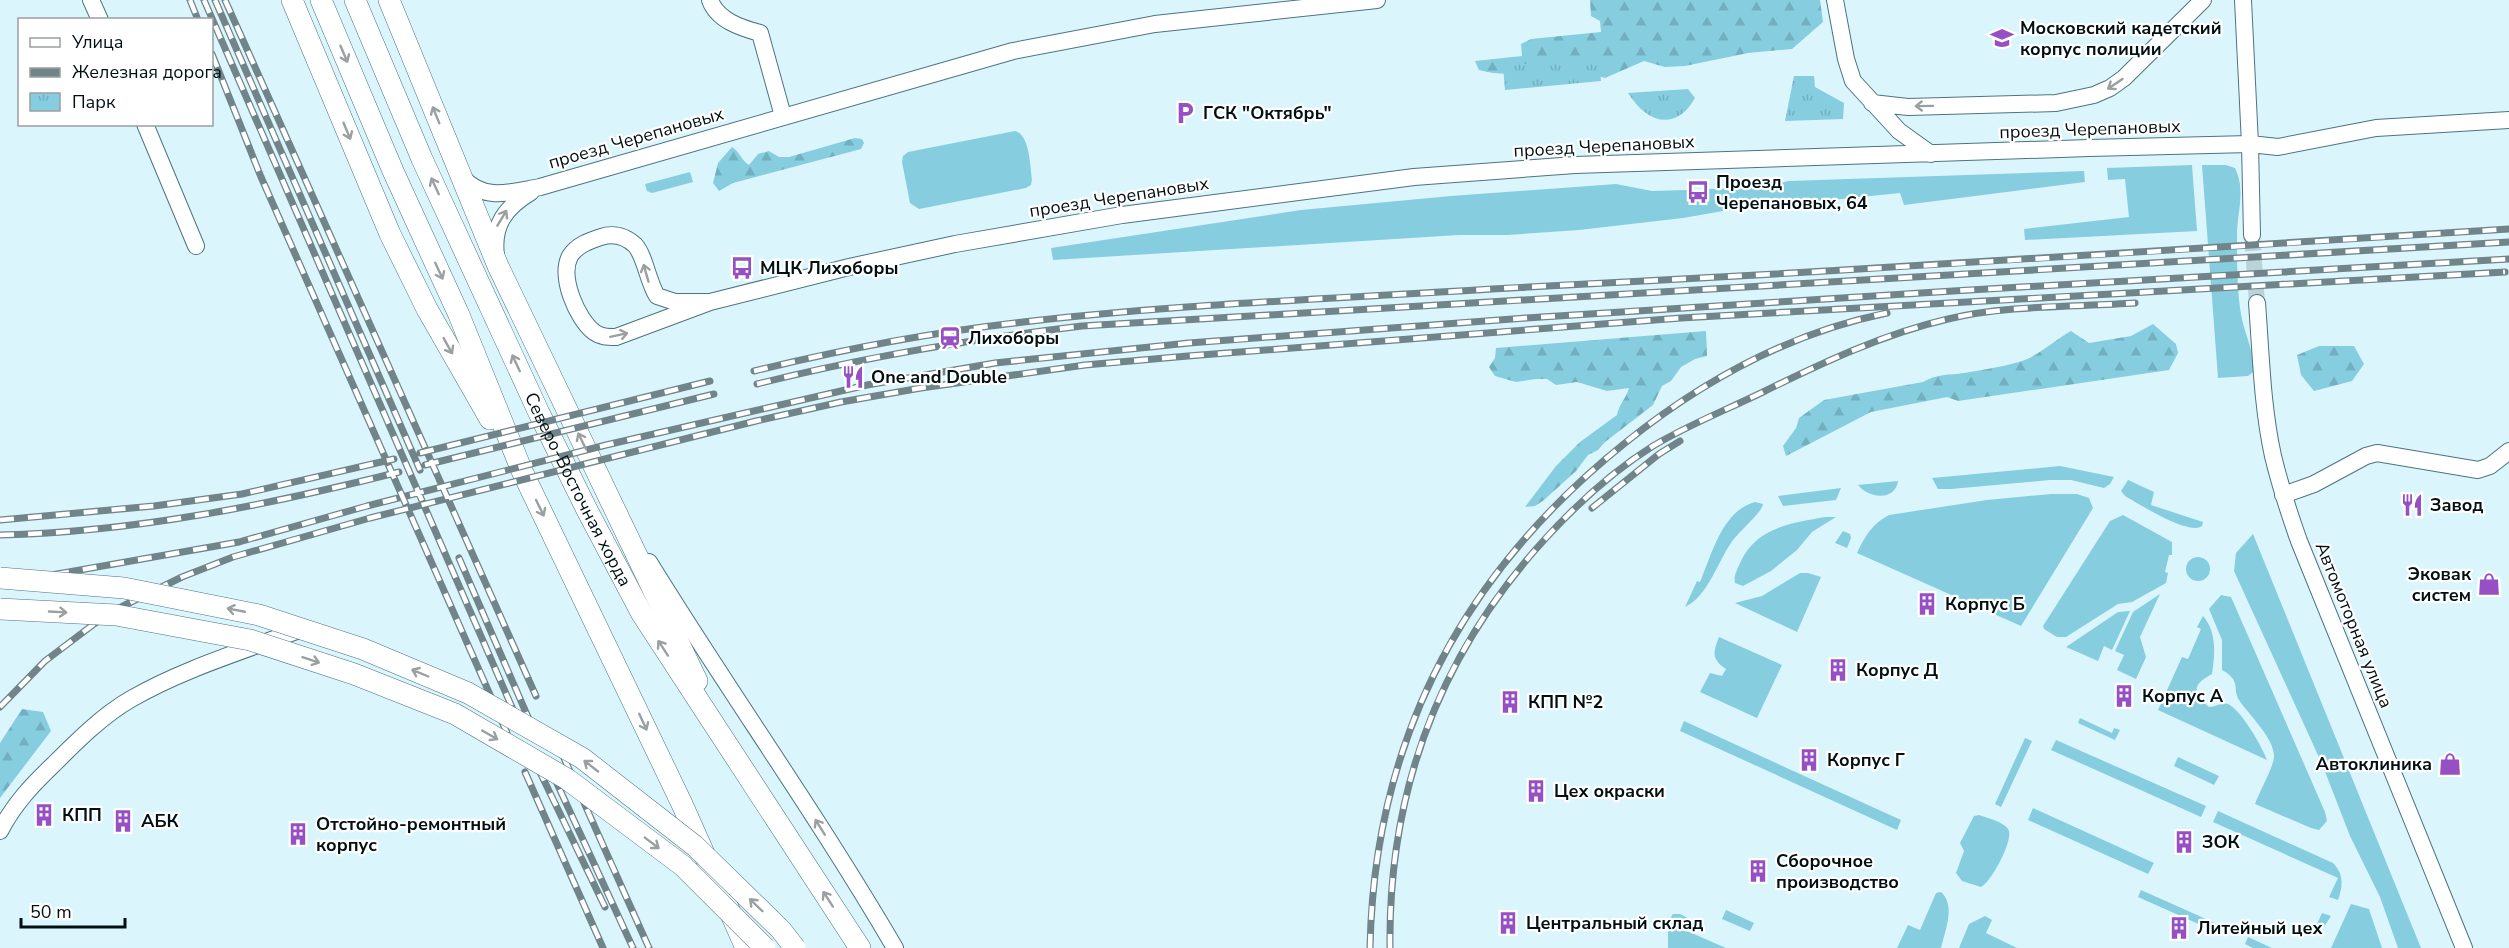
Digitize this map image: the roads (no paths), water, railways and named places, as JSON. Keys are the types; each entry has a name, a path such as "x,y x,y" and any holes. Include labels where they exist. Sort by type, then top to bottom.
{"main road":[{"path":"292,0 390,234 464,376 522,471"},
{"name":"Северо-Восточная хорда","path":"321,0 393,171 459,315 522,471 666,772 746,948"},
{"name":"Северо-Восточная хорда","path":"355,0 422,159 586,510 642,614 860,948"},
{"path":"389,0 498,266 664,609 730,752"},
{"path":"0,578 124,588 259,615 363,649 468,693 582,758 695,846 781,930 795,948"},
{"path":"0,609 116,615 250,640 354,674 455,714 567,779 683,866 765,948"}],"street":[{"path":"91,0 99,18"},
{"path":"710,0 723,17 740,27 760,33 783,116"},
{"name":"проезд Черепановых","path":"460,174 471,187 490,193 502,194 540,187 937,71 1058,42 1155,24 1340,2 1377,0"},
{"path":"1835,0 1846,59 1853,81 1899,131 1931,154"},
{"name":"проезд Черепановых","path":"1872,103 1908,107 2056,103 2094,96 2124,78 2203,0"},
{"path":"2243,0 2252,235"},
{"name":"проезд Черепановых","path":"710,302 955,243 1220,201 1403,178 1575,165 2250,144 2278,147 2376,128 2509,120"},
{"path":"146,126 196,246"},
{"name":"проезд Черепановых","path":"498,266 495,244 501,218 518,200 540,187"},
{"path":"609,234 616,235 636,246 649,282 657,296 675,302 710,302 647,327 616,337 604,337 585,322 568,287 566,270 571,255 584,243 609,234"},
{"name":"Автомоторная улица","path":"2257,303 2267,417 2283,495 2299,541 2464,948"},
{"path":"2283,495 2314,484 2366,456 2377,453 2478,470 2490,466 2509,451"},
{"path":"607,494 706,654 807,806 895,948"},
{"path":"0,831 16,802 34,783 77,741 129,700 177,676 299,630"}],"tunnel":[{"path":"2252,235 2257,303"}],"railway":[{"path":"190,0 197,18"},
{"path":"204,0 212,18"},
{"path":"215,0 420,470"},
{"path":"225,0 536,696"},
{"path":"213,21 521,728"},
{"path":"213,57 261,177 507,733"},
{"path":"754,371 916,337 1015,323 1134,311 2509,229"},
{"path":"757,384 837,365 918,350 1082,326 2509,242"},
{"path":"0,584 239,542 367,506 606,445 867,385 995,363 1189,343 1526,318 2509,259"},
{"path":"0,707 45,661 94,624 123,606 182,577 233,557 370,518 756,421 841,402 921,388 1085,365 1681,318 2505,272"},
{"path":"1390,948 1392,890 1398,834 1410,780 1427,728 1449,678 1476,630 1508,583 1545,539 1596,489 1638,456 1680,431 1830,360 1876,341 1924,325 1970,314 2041,307 2135,303"},
{"path":"1370,948 1375,872 1389,799 1410,731 1438,666 1474,605 1517,547 1568,493 1625,443 1685,399 1748,362 1781,347 1816,333 1887,313"},
{"path":"420,453 710,381"},
{"path":"425,465 714,394"},
{"path":"1592,508 1659,454 1680,441"},
{"path":"0,520 154,506 242,494 394,459"},
{"path":"0,535 101,529 201,515 251,506 399,472"},
{"path":"459,558 531,724"},
{"path":"564,758 649,948"},
{"path":"548,764 633,948"},
{"path":"538,768 605,907"},
{"path":"525,772 603,948"}],"place":[{"name":"Московский кадетский корпус полиции","path":"2002,38"},
{"name":"ГСК \"Октябрь\"","path":"1185,113"},
{"name":"Проезд Черепановых, 64","path":"1698,192"},
{"name":"МЦК Лихоборы","path":"742,268"},
{"name":"Лихоборы","path":"950,338"},
{"name":"One and Double","path":"853,377"},
{"name":"Завод","path":"2412,505"},
{"name":"Эковак систем","path":"2489,584"},
{"name":"Корпус Б","path":"1927,604"},
{"name":"Корпус Д","path":"1838,670"},
{"name":"Корпус А","path":"2124,696"},
{"name":"КПП №2","path":"1510,702"},
{"name":"Корпус Г","path":"1809,760"},
{"name":"Автоклиника","path":"2450,764"},
{"name":"Цех окраски","path":"1536,791"},
{"name":"КПП","path":"44,815"},
{"name":"АБК","path":"123,821"},
{"name":"Отстойно-ремонтный корпус","path":"298,834"},
{"name":"ЗОК","path":"2184,842"},
{"name":"Сборочное производство","path":"1758,871"},
{"name":"Центральный склад","path":"1508,923"},
{"name":"Литейный цех","path":"2179,928"}]}
